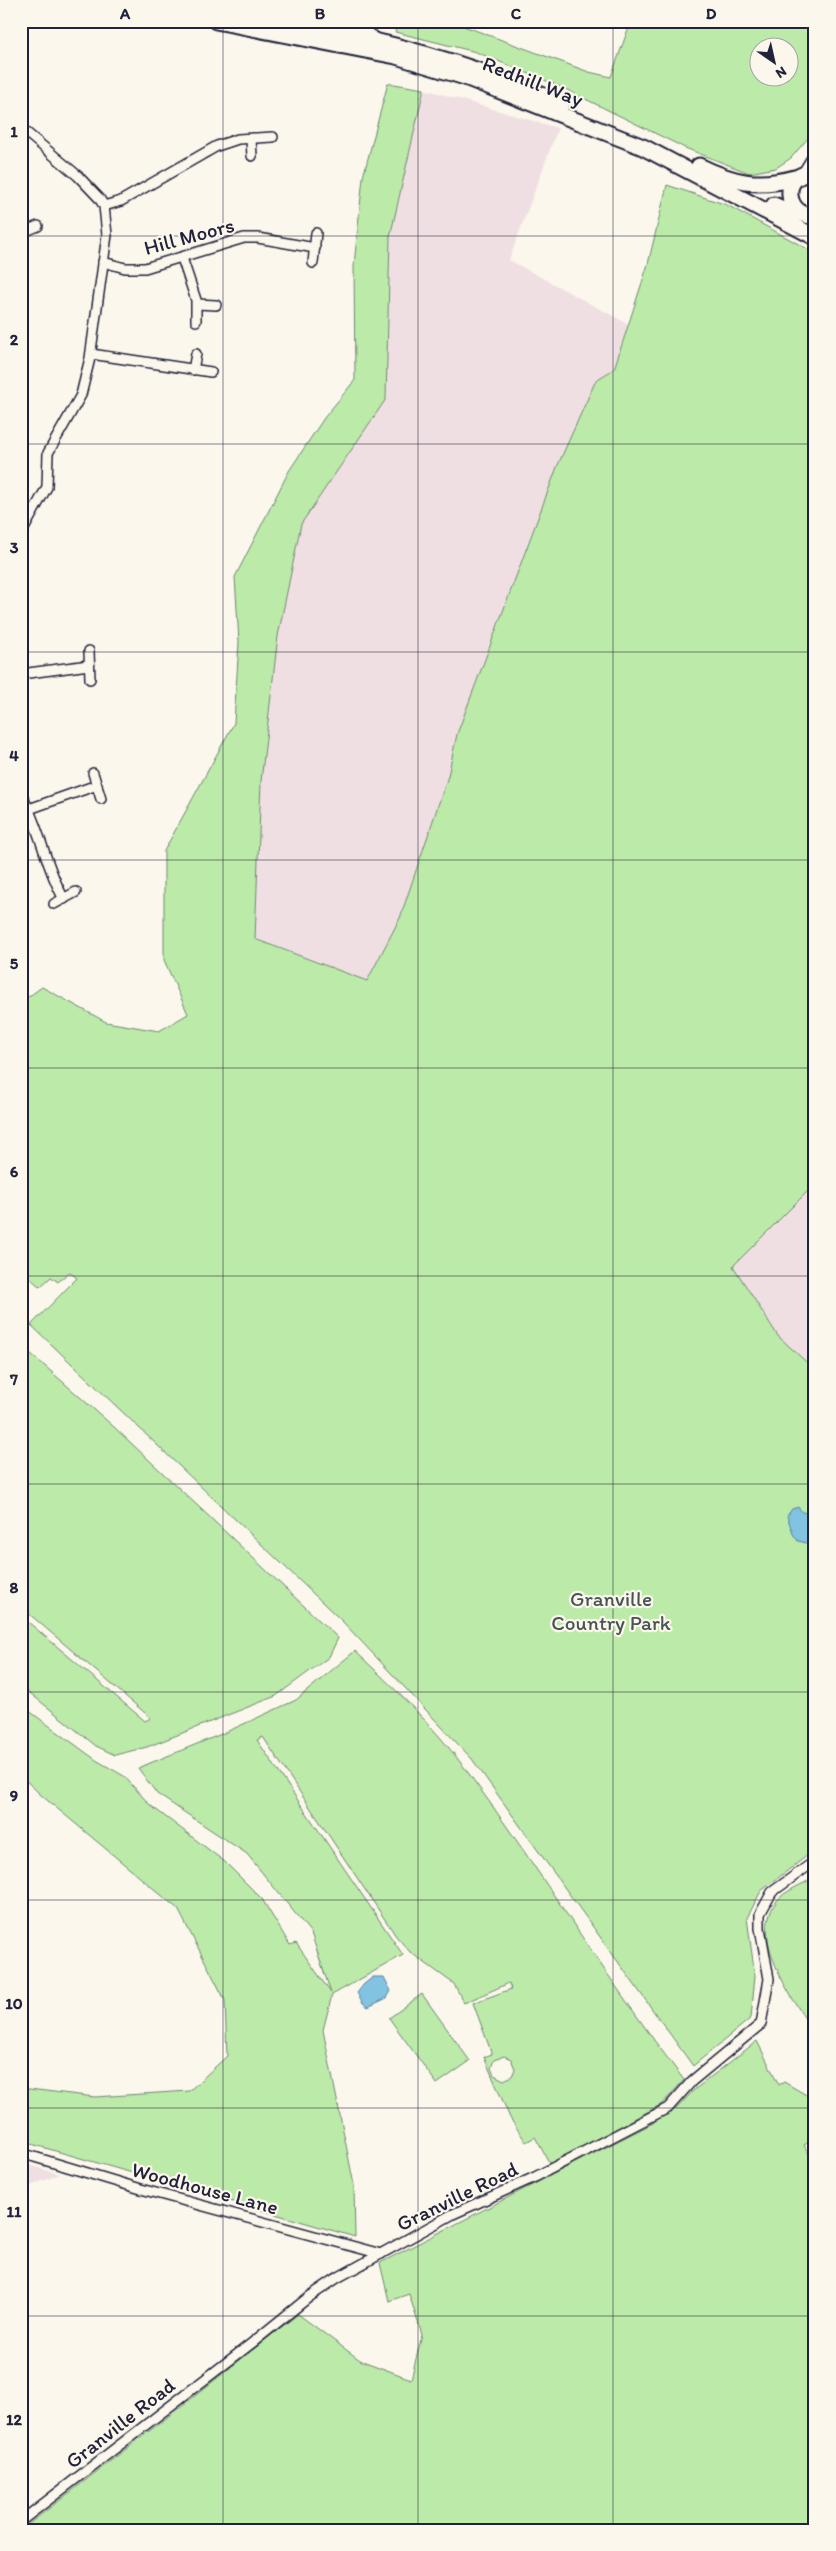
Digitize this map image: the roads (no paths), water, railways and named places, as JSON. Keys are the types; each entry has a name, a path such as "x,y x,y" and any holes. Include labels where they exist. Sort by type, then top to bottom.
{"main road":[{"name":"Redhill Way","path":"216,21 396,56 466,77 642,147 815,236"},
{"name":"Redhill Way","path":"268,21 338,32 420,51 509,80 732,180 767,184 804,175"},
{"path":"804,175 790,187 790,195 792,204 808,214"},
{"path":"726,191 745,191 790,212 808,214"}],"street":[{"path":"338,32 350,29 353,21"},
{"path":"364,21 362,31 374,40"},
{"path":"21,128 78,176 104,206 107,235 91,354 82,394 48,453 48,487 21,534"},
{"path":"104,206 121,201 217,146 238,139 273,137"},
{"path":"251,139 252,156"},
{"path":"804,175 815,153"},
{"path":"21,233 38,226"},
{"path":"313,263 316,234"},
{"name":"Hill Moors","path":"103,262 125,268 145,268 244,238 315,248"},
{"path":"182,258 197,304 196,321"},
{"path":"197,304 216,304"},
{"path":"91,354 211,372"},
{"path":"193,370 196,354"},
{"path":"89,651 90,679"},
{"path":"21,674 89,665"},
{"path":"93,773 101,798"},
{"path":"29,809 97,785"},
{"path":"21,794 29,809 54,881 64,899"},
{"path":"54,904 76,892"},
{"name":"Granville Road","path":"21,2521 309,2297 337,2278 453,2214 534,2177 668,2108 692,2081 762,2024 769,1979 760,1928 760,1914 772,1892 815,1861"},
{"name":"Woodhouse Lane","path":"21,2154 141,2189 381,2254"}],"water":[{"path":"798,1507 802,1512 815,1515 815,1545 798,1541 793,1534 787,1516 792,1509"},
{"path":"373,1977 384,1977 391,1991 387,1998 368,2007 357,1993"}],"park label":[{"name":"Granville Country Park","path":"611,1610"}]}
